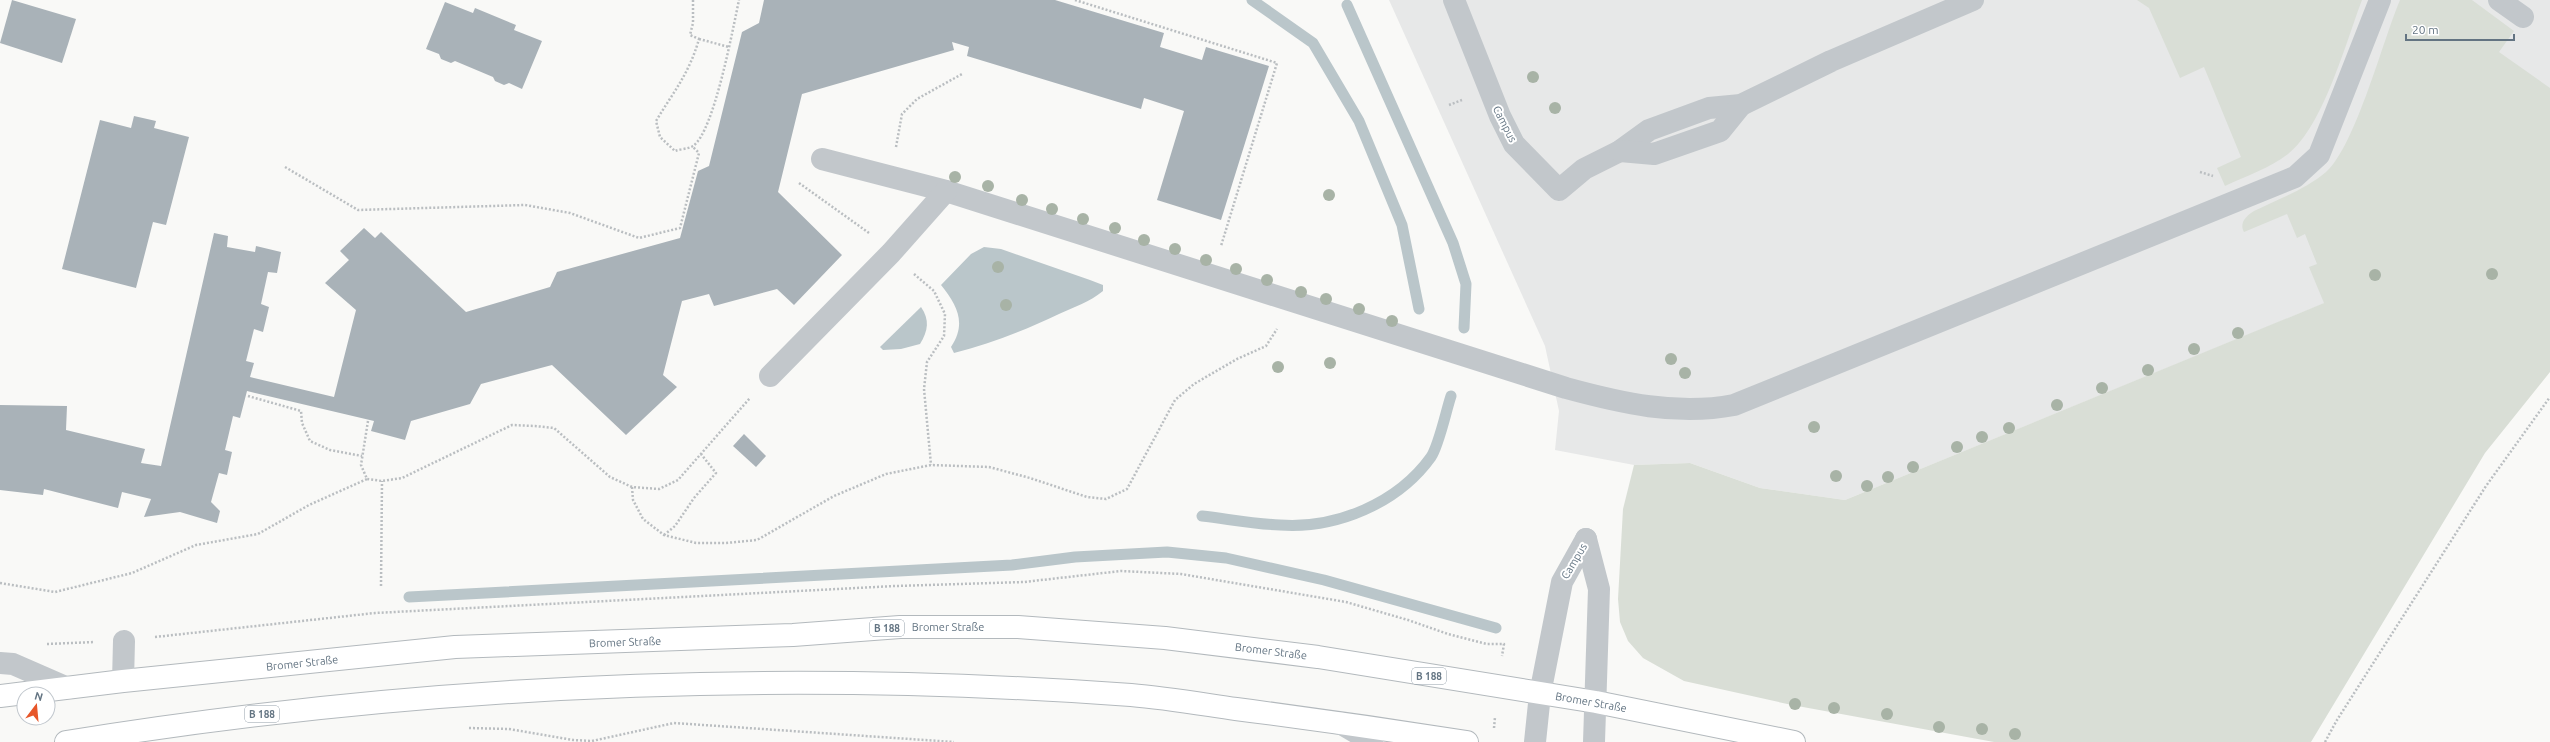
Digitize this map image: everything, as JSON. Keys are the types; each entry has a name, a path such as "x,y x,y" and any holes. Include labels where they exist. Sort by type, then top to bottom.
{"main road":[{"name":"Bromer Straße","path":"0,696 123,681 455,647 793,635 900,627 1010,627 1165,638 1318,656 1540,694 1596,702 1794,742"},
{"name":"B 188","path":"66,742 170,725 318,708 458,695 667,684 833,682 940,685 1135,696 1340,723 1467,742"}],"street":[{"name":"Campus","path":"1454,0 1500,116 1514,144 1559,190 1584,169 1620,151 1654,154 1720,131 1741,105 1831,61 1973,0"},
{"path":"822,159 946,191 1294,303 1608,399 1690,410 1710,410 1734,406 2295,177 2319,155 2380,0"},
{"path":"2499,0 2523,17"},
{"path":"770,376 891,253 946,191"},
{"name":"Campus","path":"1540,694 1562,582 1586,539 1599,589 1596,702"},
{"path":"123,681 124,641"},
{"path":"0,663 13,664 68,688"},
{"path":"1534,742 1540,694"},
{"path":"1594,742 1596,702"},
{"path":"1340,723 1372,742"}],"path":[{"path":"693,0 693,23 690,35 729,47"},
{"path":"700,39 685,78 656,121 660,137 675,151 692,146 706,131 729,47 739,0"},
{"path":"1075,0 1277,63 1220,248"},
{"path":"896,151 902,114 917,99 962,74"},
{"path":"285,167 358,210 525,205 570,213 639,238 680,228 699,153 692,146"},
{"path":"799,183 871,235 934,291 945,314 944,336 927,362 924,389 931,465"},
{"path":"632,487 633,500 643,519 664,535 696,543 726,543 757,540 834,496 886,474 931,465 990,468 1030,478 1087,497 1106,499 1127,489 1175,400 1194,384 1237,359 1266,346 1294,303"},
{"path":"0,583 55,592 132,573 196,546 258,534 309,505 367,478 382,481 402,478 512,425 554,428 610,477 632,487 659,489 678,480 770,376"},
{"path":"248,396 301,411 302,423 310,441 330,450 362,456"},
{"path":"2325,742 2337,720 2486,486 2550,397"},
{"path":"367,478 360,465 368,420"},
{"path":"664,535 676,526 694,498 716,473 701,454"},
{"path":"381,586 382,481"},
{"path":"462,728 509,729 573,740 592,741 674,723 954,742"}],"shaded area":[{"path":"1389,0 2550,0 2550,272 2325,303 1845,500 1760,488 1690,463 1634,465 1555,450 1559,411 1545,346"},
{"path":"2137,0 2362,0 2341,60 2323,104 2301,141 2288,154 2274,164 2225,186 2217,168 2241,157 2204,67 2180,78 2149,8"},
{"path":"2400,0 2472,0 2514,31 2499,52 2550,88 2550,372 2485,453 2311,742 1994,742 1792,705 1684,681 1643,658 1628,641 1620,622 1618,599 1623,509 1634,465 1690,463 1760,488 1845,500 2324,303 2309,267 2317,264 2305,234 2297,238 2287,214 2244,232 2242,226 2248,215 2310,184 2326,172 2337,159 2358,117 2368,92"},
{"path":"984,247 1001,249 1090,280 1103,285 1103,291 1082,304 1021,331 995,341 954,353 951,347 958,330 958,314 952,300 941,285 971,254"},
{"path":"921,307 926,316 927,326 925,335 920,344 901,349 883,350 880,347"}],"building":[{"path":"12,0 76,19 62,63 0,43"},
{"path":"764,0 1055,0 1164,33 1160,47 1202,60 1206,47 1269,66 1221,220 1157,200 1184,111 1144,98 1141,109 967,56 969,47 952,42 954,50 802,94 778,192 842,255 794,305 777,289 714,306 709,294 682,301 663,375 677,387 626,435 552,365 481,384 470,404 411,421 405,440 371,431 374,421 247,391 240,418 233,416 225,450 232,452 227,475 219,473 211,502 220,511 217,523 180,512 144,517 151,499 122,492 118,508 44,489 43,495 0,490 0,405 67,406 66,430 145,449 141,463 161,466 214,233 228,236 227,247 255,252 256,246 281,252 277,273 268,272 261,304 269,307 263,332 254,329 246,361 254,363 250,377 334,397 356,310 325,283 349,260 340,251 364,228 375,238 381,232 466,312 550,287 557,272 680,238 698,171 709,166 742,32 759,23"},
{"path":"445,2 473,13 475,8 516,25 514,30 542,41 522,89 509,83 504,85 495,81 493,77 455,61 451,63 441,59 439,54 426,49"},
{"path":"134,116 156,121 154,128 189,137 166,225 153,222 136,288 62,269 100,120 131,128"},
{"path":"744,434 766,456 756,467 733,446"}],"waterway":[{"path":"1252,0 1313,43 1359,121 1402,225 1419,309"},
{"path":"1347,5 1453,243 1466,284 1464,328"},
{"path":"1202,516 1260,524 1302,525 1323,523 1364,510 1384,500 1402,488 1431,457 1440,436 1451,396"},
{"path":"409,597 1012,565 1075,557 1167,552 1226,558 1324,580 1496,628"}]}
